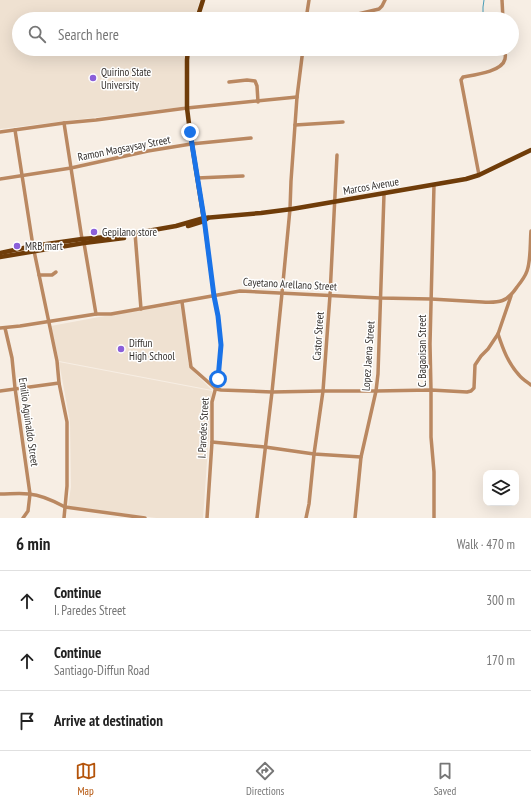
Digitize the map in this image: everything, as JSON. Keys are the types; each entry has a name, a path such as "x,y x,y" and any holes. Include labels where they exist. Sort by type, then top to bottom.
{"main road":[{"path":"199,12 202,0"},
{"path":"187,56 188,108 191,144 205,219"},
{"name":"Marcos Avenue","path":"0,253 106,237 135,235 205,219 290,209 466,179 478,175 531,150"},
{"name":"Marcos Avenue","path":"0,257 34,248"}],"street":[{"path":"307,12 309,0"},
{"path":"366,12 379,9 385,0"},
{"path":"502,0 503,12"},
{"path":"257,518 282,293 301,56"},
{"path":"478,175 461,80 463,77 491,71 503,63 505,56"},
{"path":"229,82 247,80 255,81 257,86 258,102"},
{"path":"0,132 188,108 297,98"},
{"path":"295,125 343,122"},
{"path":"64,123 96,314"},
{"path":"15,130 34,248 67,422 67,486 64,518"},
{"name":"Ramon Magsaysay Street","path":"0,179 71,168 191,144 252,138"},
{"name":"Castor Street","path":"306,518 323,391 330,295 337,155"},
{"path":"197,178 243,176"},
{"name":"C. Bagaoisan Street","path":"434,185 430,344 434,518"},
{"name":"Lopez Jaena Street","path":"354,518 361,457 376,391 378,374 384,194"},
{"name":"I. Paredes Street","path":"205,219 221,345 218,379 212,402 212,442 207,518"},
{"path":"182,302 192,367 216,389 272,392 431,390 467,392 474,388 475,365 498,334 511,296 527,272 529,266 531,231"},
{"path":"135,235 141,309"},
{"path":"39,275 52,275 56,272"},
{"name":"Cayetano Arellano Street","path":"0,328 96,314 111,314 240,291 490,303 506,299 511,296"},
{"name":"Emilio Aguinaldo Street","path":"5,328 12,358 14,388 30,494 28,511 23,518"},
{"path":"498,334 505,354 511,364 519,375 531,385"},
{"path":"0,391 59,383"},
{"path":"212,442 265,447 314,454 361,457"},
{"path":"0,494 30,494 42,496 65,507 112,516 145,518"}],"shaded area":[{"name":"Quirino State University","path":"0,0 200,0 196,12 12,12 12,56 185,56 186,104 182,107 0,129"},
{"name":"Diffun High School","path":"180,304 186,335 188,363 196,374 212,390 59,361 51,326"},
{"path":"59,362 212,391 203,518 156,518 68,506 71,487 70,422"}],"waterway":[{"path":"483,12 484,0"}],"place":[{"name":"Quirino State University","path":"93,78"},
{"name":"Gepilano store","path":"94,232"},
{"name":"MRB mart","path":"17,246"},
{"name":"Diffun High School","path":"121,349"}],"route":[{"path":"190,132 218,316 221,345 218,379"}]}
